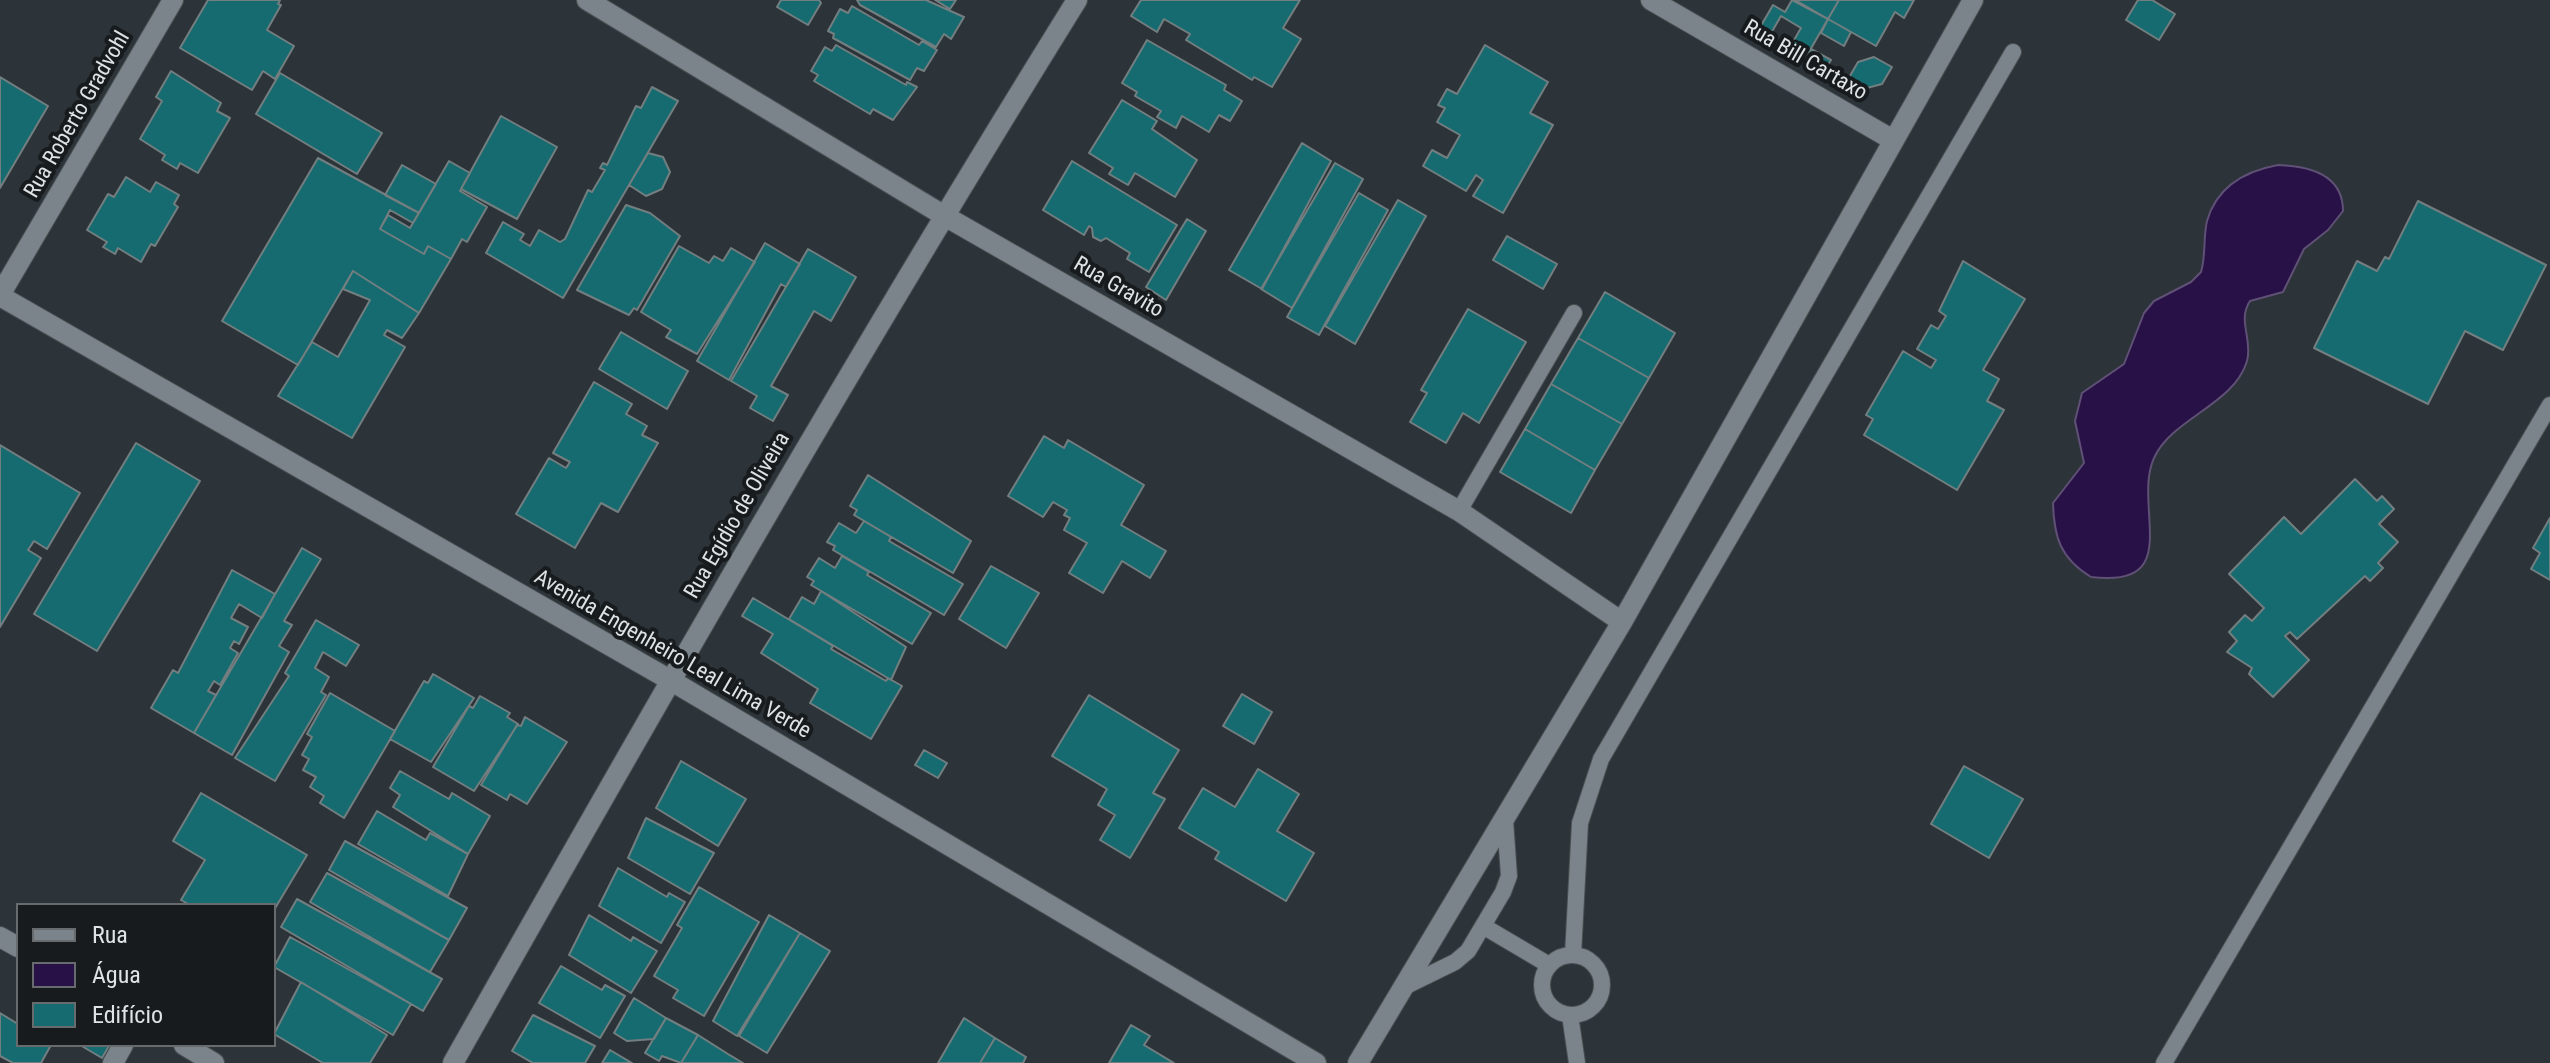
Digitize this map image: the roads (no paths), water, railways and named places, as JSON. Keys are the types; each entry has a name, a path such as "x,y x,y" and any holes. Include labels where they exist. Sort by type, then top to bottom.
{"street":[{"name":"Rua Roberto Gradvohl","path":"0,296 173,0"},
{"name":"Rua Gravito","path":"587,0 943,215 1459,511 1622,622"},
{"name":"Rua Egídio de Oliveira","path":"453,1063 670,680 943,215 1077,0"},
{"name":"Rua Bill Cartaxo","path":"1651,0 1893,140"},
{"path":"1358,1063 1622,622 1973,0"},
{"name":"Avenida Engenheiro Leal Lima Verde","path":"0,296 670,680 1316,1063"},
{"path":"187,1047 214,1063"}],"lane":[{"path":"1573,955 1580,823 1601,759 2013,52"},
{"path":"1459,511 1574,313"},
{"path":"2164,1063 2550,405"},
{"path":"1404,987 1455,962 1468,951 1509,876 1505,820"},
{"path":"1483,926 1549,965"},
{"path":"1573,955 1586,958 1601,980 1594,1005 1583,1013 1570,1015 1557,1012 1547,1003 1542,991 1549,965 1560,957 1573,955"},
{"path":"1570,1015 1577,1063"}],"water":[{"path":"2278,165 2313,171 2331,181 2342,199 2343,211 2328,230 2304,249 2283,292 2250,301 2245,315 2247,361 2240,376 2230,389 2174,432 2154,458 2149,477 2150,540 2147,557 2138,570 2120,577 2091,577 2072,562 2061,546 2053,503 2084,463 2075,421 2082,393 2124,364 2144,313 2154,301 2191,282 2201,272 2207,221 2225,189 2254,171"}]}
